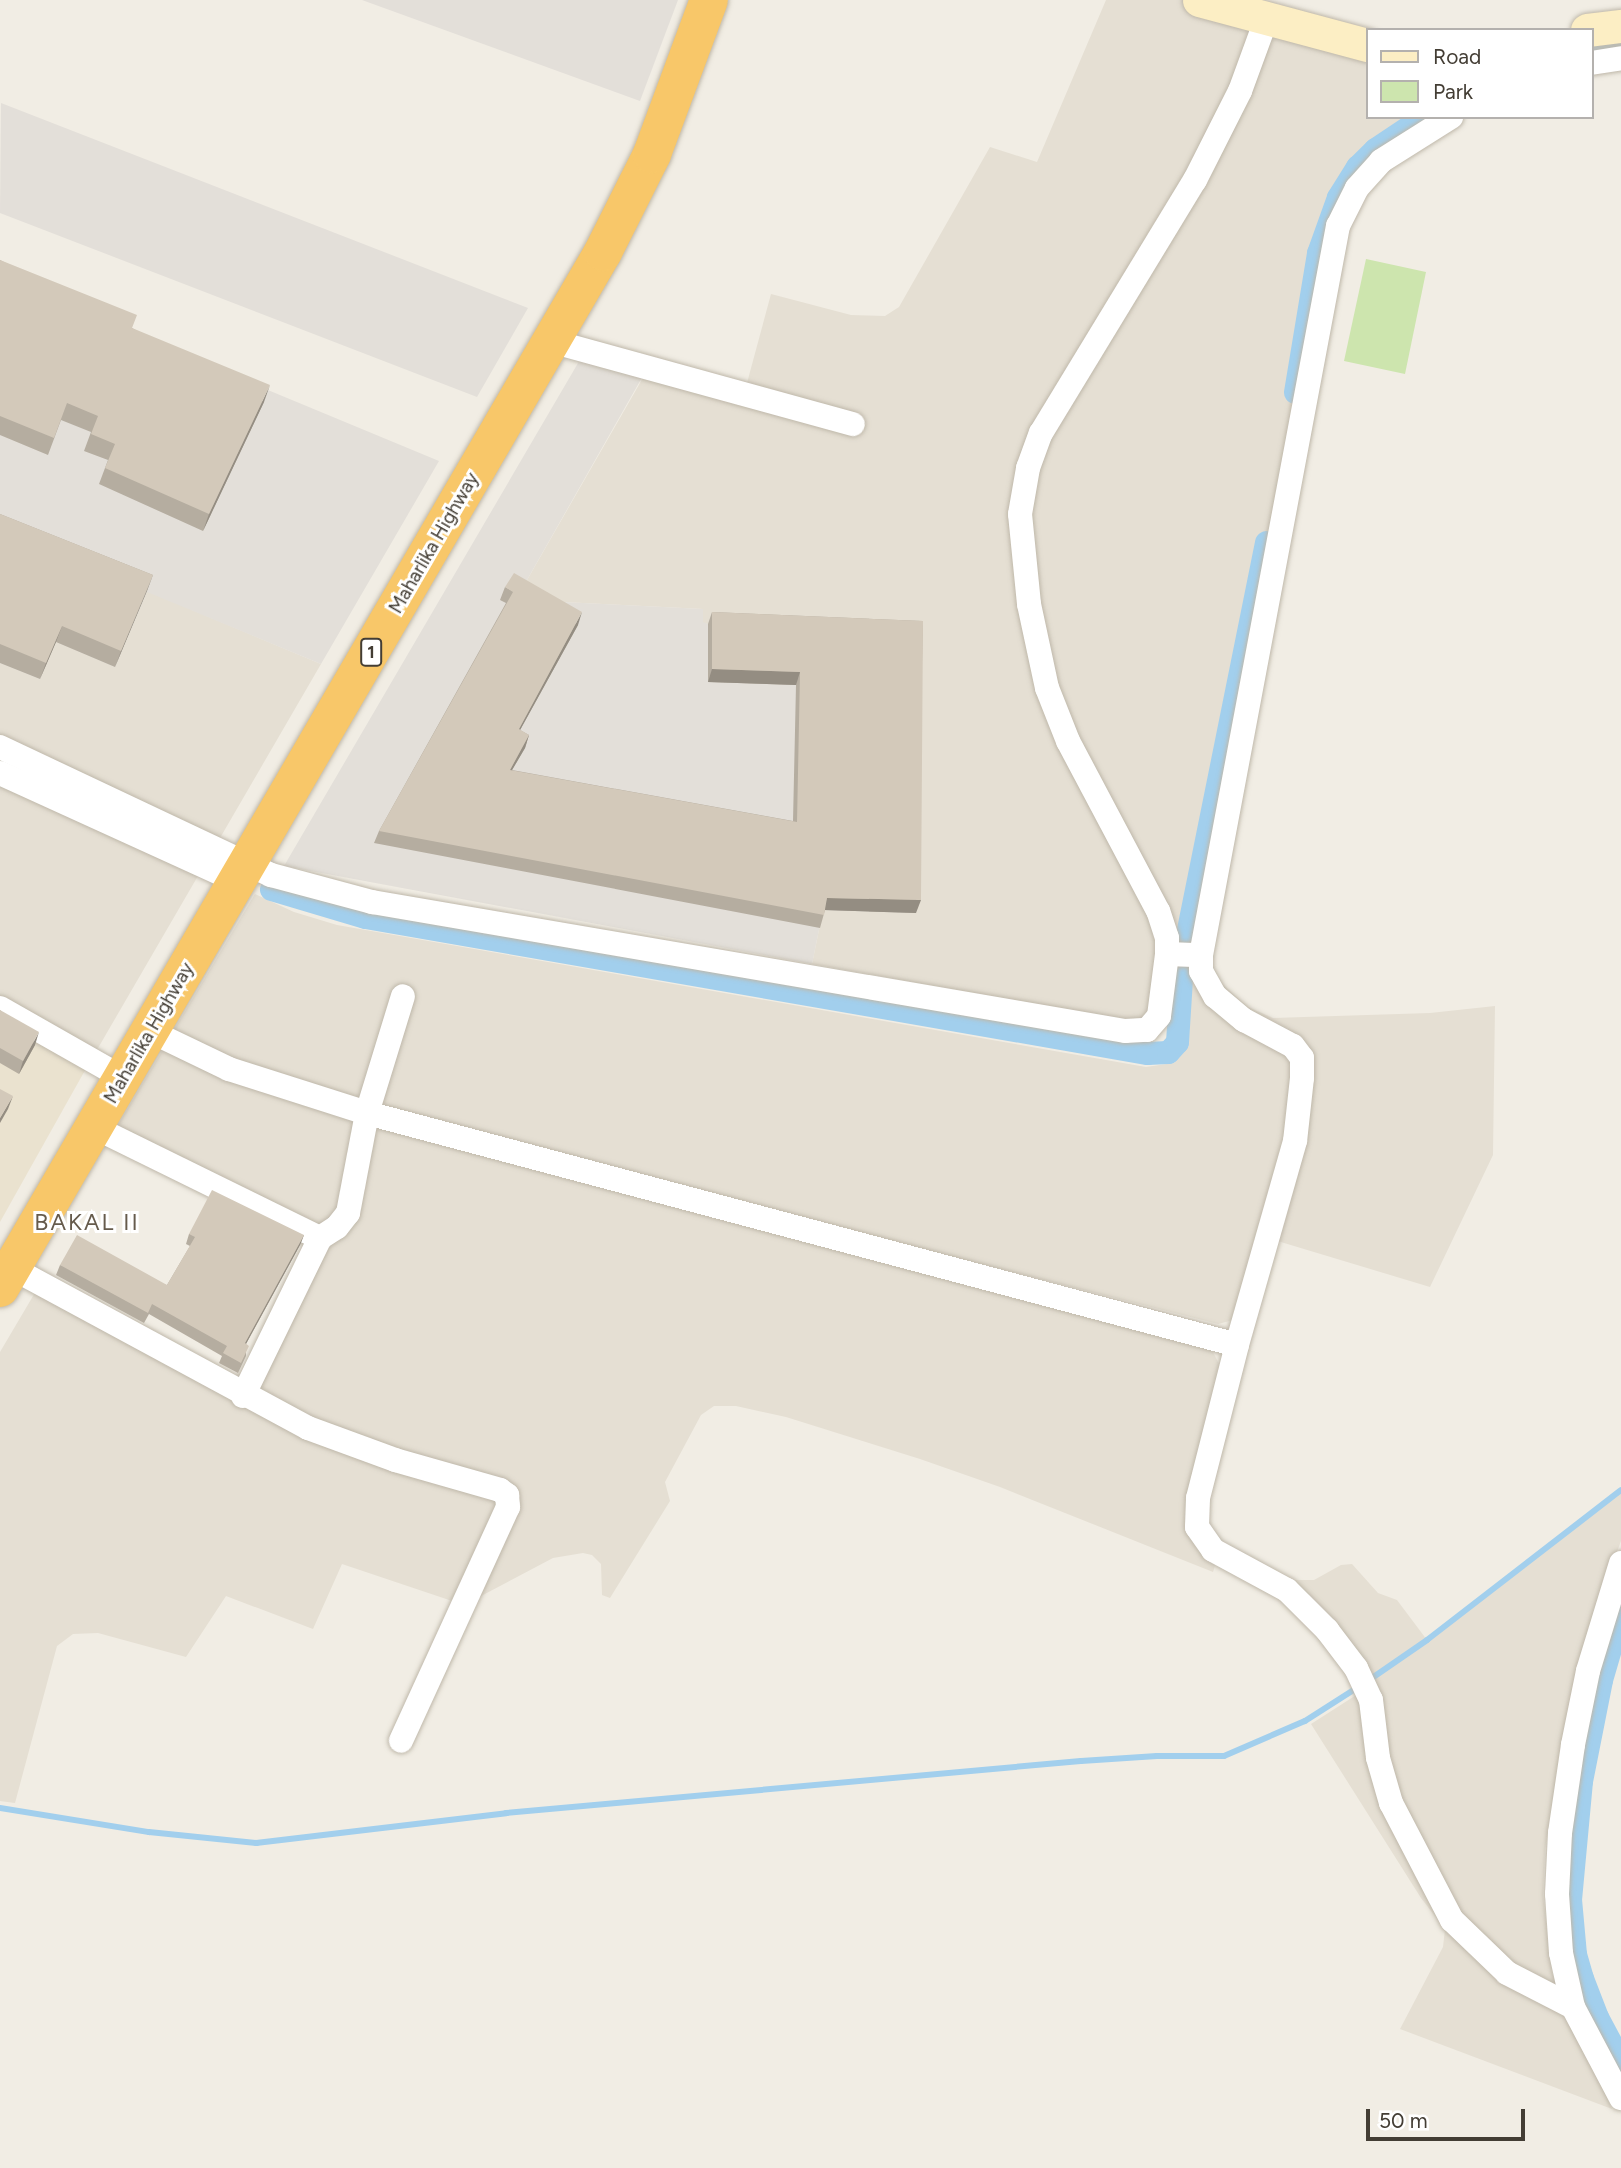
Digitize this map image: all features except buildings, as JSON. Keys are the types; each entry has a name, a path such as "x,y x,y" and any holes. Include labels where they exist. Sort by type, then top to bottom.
{"highway":[{"name":"Maharlika Highway","path":"6,1278 603,252 652,154 709,0"}],"street":[{"path":"1199,0 1366,46"},
{"path":"0,774 242,873 280,878 372,902 1125,1031 1147,1030 1156,1023 1164,992 1167,938 1158,911 1068,741 1050,697 1029,604 1020,514 1028,468 1041,433 1195,180 1240,91 1266,20"},
{"path":"1593,29 1621,26"},
{"path":"1593,63 1621,58"},
{"path":"1448,119 1381,161 1357,188 1338,226 1201,955 1201,971 1215,996 1244,1020 1293,1046 1302,1063 1295,1141 1237,1345 1197,1504 1200,1535 1223,1557 1287,1590 1327,1630 1356,1668 1371,1700 1378,1758 1391,1802 1452,1920 1507,1973 1573,2007"},
{"path":"551,341 853,424"},
{"path":"0,747 242,873"},
{"path":"1167,954 1201,955"},
{"path":"243,1395 320,1238 337,1227 348,1213 367,1113 403,996"},
{"path":"0,1008 123,1078"},
{"path":"150,1031 229,1069 367,1113 1237,1345"},
{"path":"94,1127 320,1238"},
{"path":"6,1278 331,1438 500,1490 507,1495 508,1507 401,1741"},
{"path":"1621,1563 1583,1696 1560,1833 1558,1924 1573,2007 1621,2098"}],"shaded area":[{"path":"362,0 678,0 640,101"},
{"path":"1106,0 1199,0 1366,45 1366,119 1420,119 1375,149 1357,167 1329,216 1318,253 1278,487 1185,944 1151,1018 1125,1020 812,964 823,910 916,913 708,624 703,623 703,609 563,602 523,587 648,369 744,394 771,294 851,315 885,316 899,307 990,147 1037,162"},
{"path":"1,103 528,308 477,397 0,213"},
{"path":"0,279 439,461 321,664 147,592 115,667 56,642 40,679 0,663"},
{"path":"581,358 644,374 523,587 563,602 703,609 703,622 708,624 786,626 916,913 823,910 812,964 284,866"},
{"path":"147,591 321,664 94,1055 0,1002 0,663 56,642"},
{"path":"255,894 294,912 337,925 1146,1067 1174,1063 1189,1046 1190,970 1215,970 1219,980 1248,1007 1273,1018 1430,1013 1495,1006 1493,1155 1430,1287 1261,1236 1233,1320 1218,1324 413,1120 307,1088 171,1035"},
{"path":"0,1015 88,1065 0,1222"},
{"path":"164,1048 1211,1348 1220,1366 1188,1502 1217,1559 1213,1572 1000,1487 920,1459 786,1417 736,1406 714,1406 701,1415 665,1482 670,1501 610,1598 602,1595 601,1564 592,1555 583,1553 553,1558 464,1605 342,1564 313,1629 226,1596 186,1657 98,1633 73,1634 57,1646 15,1803 0,1801 0,1352 36,1291 246,1402 332,1236 116,1128"},
{"path":"1621,1490 1621,1541 1606,1581 1554,1792 1545,1849 1543,1895 1552,1973 1612,2109 1400,2029 1443,1947 1445,1929 1421,1898 1311,1724 1375,1683 1290,1580 1314,1580 1341,1565 1352,1564 1378,1593 1397,1600 1427,1640"}],"green space":[{"path":"1366,259 1426,272 1405,374 1344,361"}],"waterway":[{"path":"1593,50 1621,45"},
{"path":"1295,392 1318,253 1338,197 1357,167 1375,149 1420,119"},
{"path":"1185,944 1266,542"},
{"path":"271,889 365,917 1147,1053 1168,1052 1177,1042 1182,963"},
{"path":"1372,1678 1427,1640 1621,1490"},
{"path":"1621,1611 1601,1680 1581,1781 1570,1899 1575,1954 1582,1978 1597,2017 1621,2062"},
{"path":"0,1808 149,1832 256,1843 506,1813 1081,1761 1157,1756 1224,1756 1305,1721 1355,1689"}],"district":[{"name":"BAKAL II","path":"87,1222"}]}
